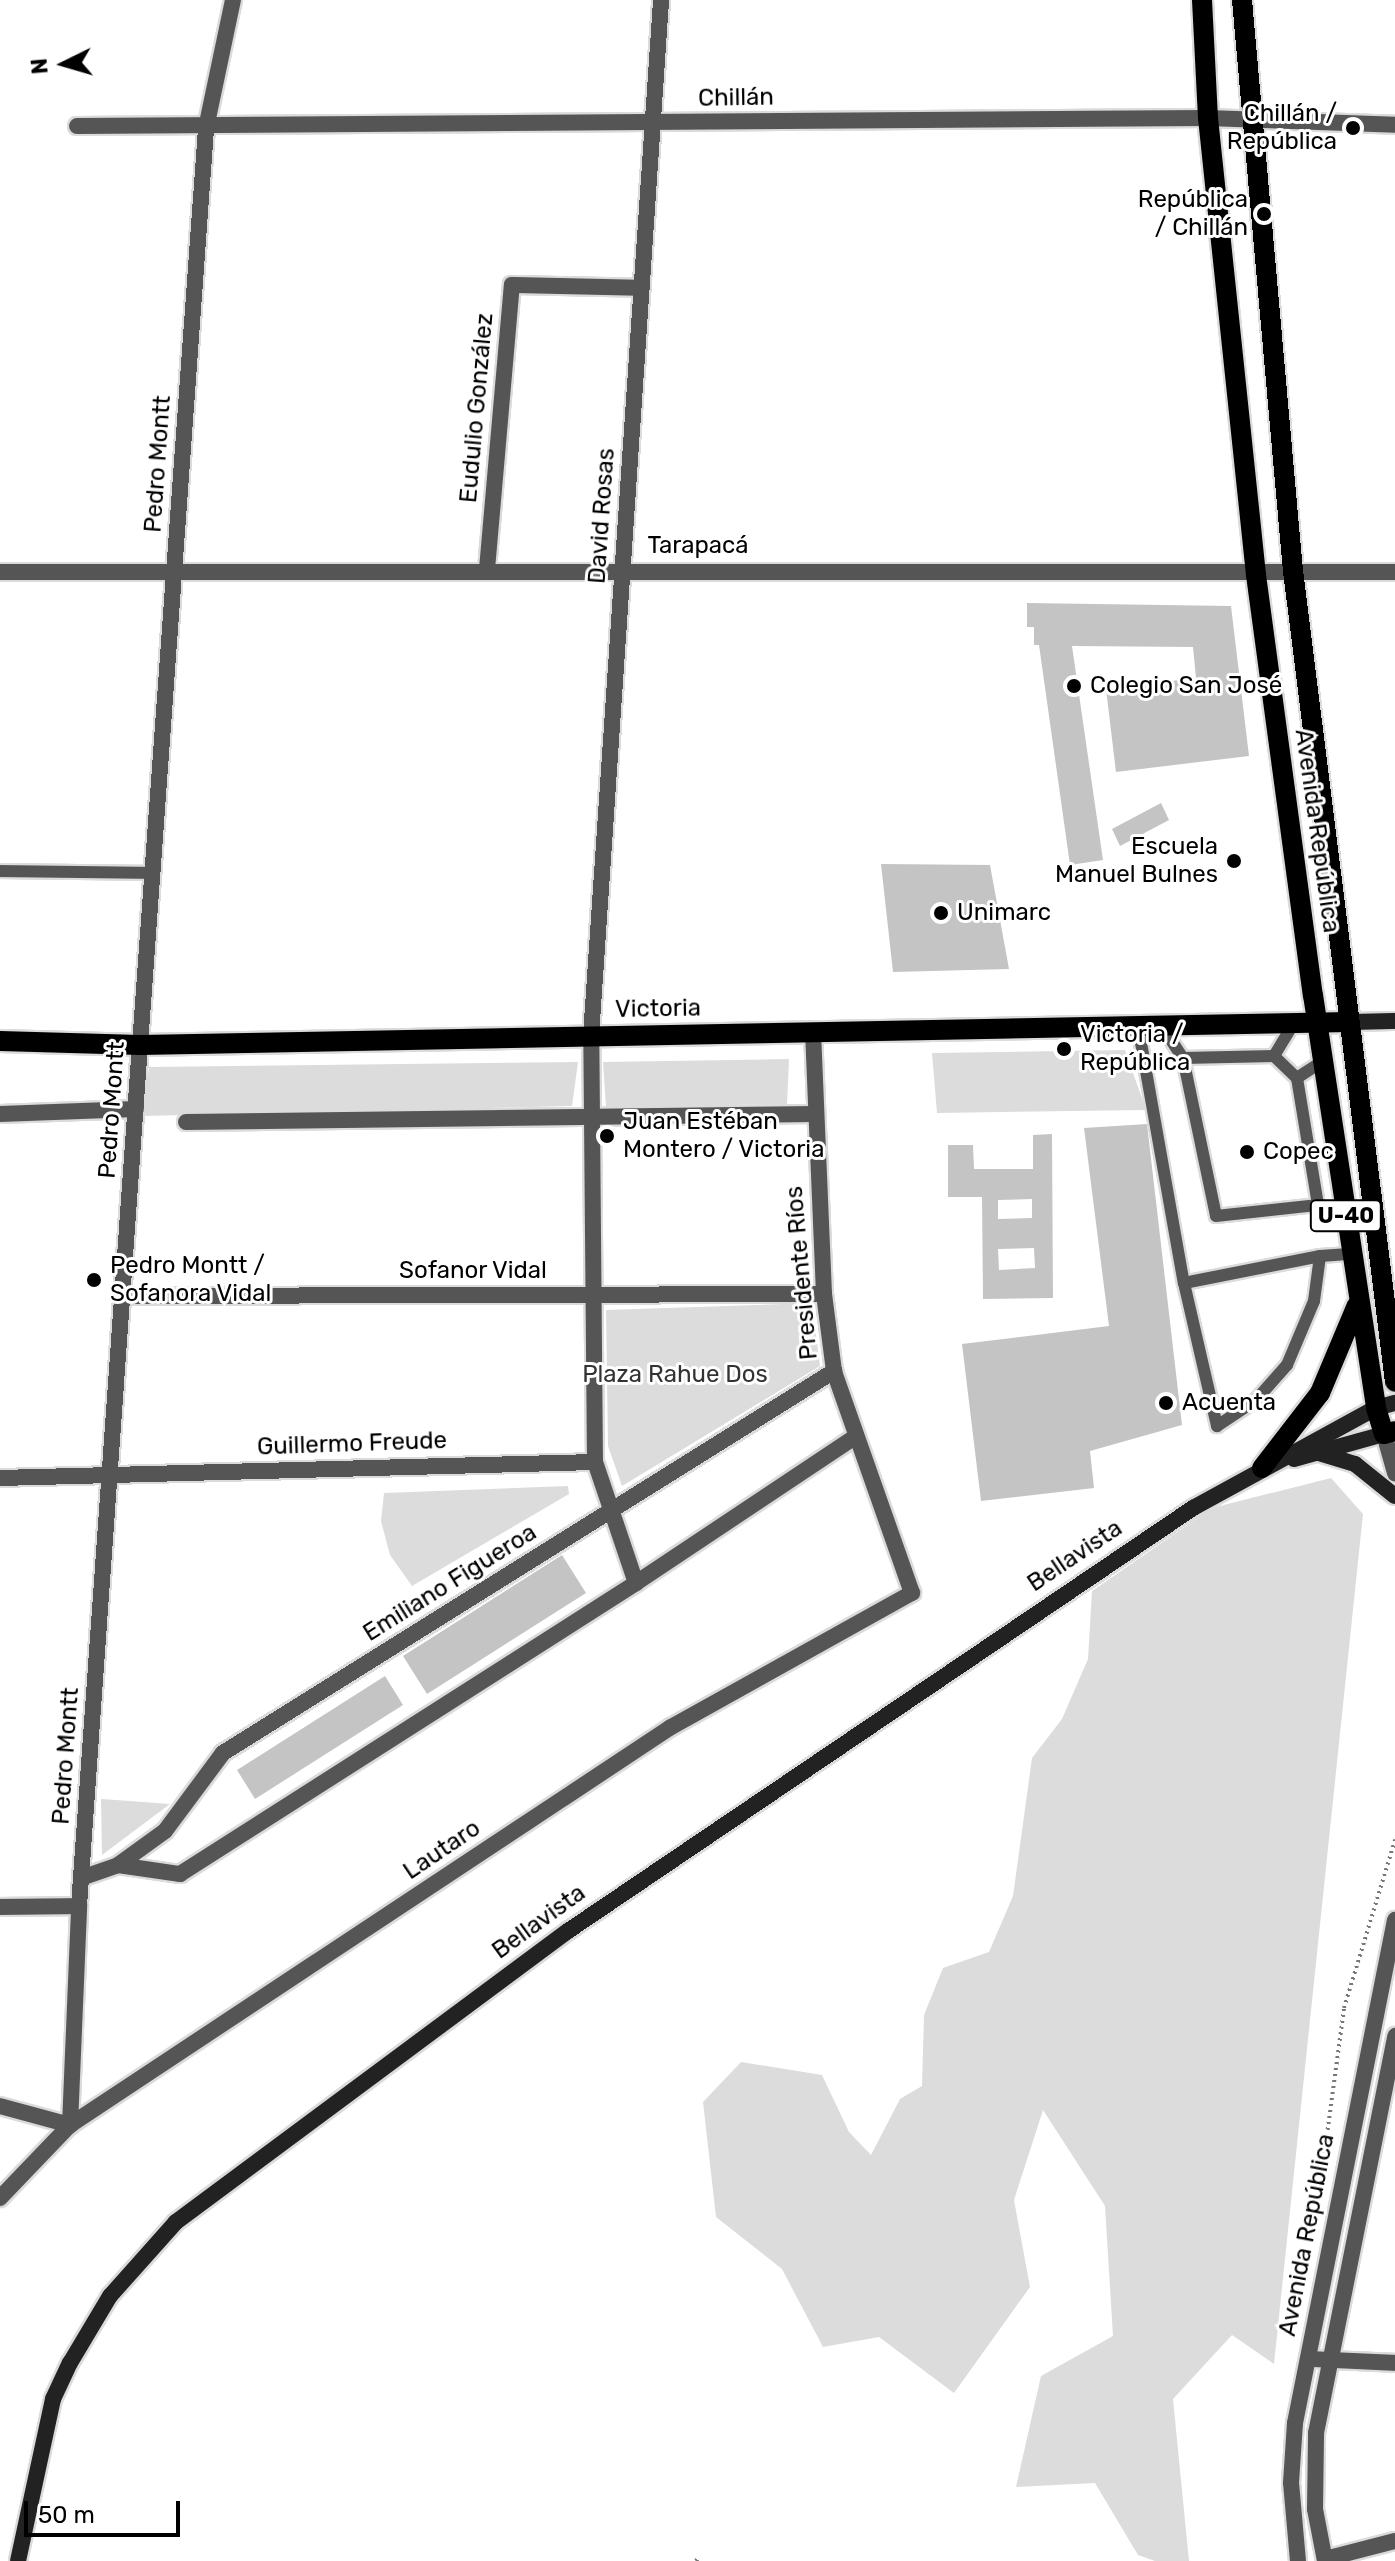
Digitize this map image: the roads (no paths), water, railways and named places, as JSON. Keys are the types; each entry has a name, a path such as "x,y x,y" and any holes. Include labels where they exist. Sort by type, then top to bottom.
{"main road":[{"name":"Avenida República","path":"1202,0 1208,118 1256,575 1352,1254 1389,1432"},
{"name":"Avenida República","path":"1242,0 1249,119 1293,571 1395,1382"},
{"path":"1349,1022 1395,1021"},
{"name":"Victoria","path":"0,1041 140,1045 1349,1022"},
{"path":"1262,1468 1320,1393 1359,1297"},
{"name":"Bellavista","path":"18,2561 53,2399 70,2363 110,2296 176,2222 568,1931 1193,1508 1262,1468 1386,1406"},
{"name":"Bellavista","path":"1262,1468 1389,1432"},
{"path":"1317,1452 1355,1464 1395,1496"}],"street":[{"name":"Pedro Montt","path":"70,2125 79,1906 206,128 233,0"},
{"name":"David Rosas","path":"636,1583 595,1462 591,1036 661,0"},
{"name":"Chillán","path":"77,126 206,128 1208,118 1395,125"},
{"name":"Eudulio González","path":"487,569 512,285 641,288"},
{"name":"Tarapacá","path":"0,572 487,569 1256,575 1293,571 1395,572"},
{"name":"Presidente Ríos","path":"813,1032 814,1114 824,1294 834,1371 912,1593"},
{"path":"0,1114 136,1109"},
{"path":"186,1122 814,1114"},
{"name":"Sofanor Vidal","path":"122,1296 824,1294"},
{"name":"Emiliano Figueroa","path":"81,1878 118,1865 165,1831 223,1753 834,1371"},
{"name":"Avenida República","path":"1389,1432 1395,1473"},
{"name":"Emiliano Figueroa","path":"118,1865 180,1874 636,1583 855,1437"},
{"name":"Guillermo Freude","path":"0,1478 595,1462"},
{"name":"Lautaro","path":"70,2125 671,1727 912,1593"},
{"path":"0,1907 79,1906"},
{"name":"Avenida República","path":"1298,2561 1292,2455 1395,1920"},
{"name":"Avenida República","path":"1325,2560 1315,2509 1314,2458 1395,2036"},
{"path":"0,2106 70,2125 0,2198"},
{"path":"1311,2359 1395,2363"},
{"path":"1325,2560 1395,2541"}],"lane":[{"path":"0,871 153,873"},
{"path":"1274,1056 1294,1023"},
{"path":"1138,1026 1184,1283 1217,1426 1256,1400 1287,1365 1311,1312 1320,1256"},
{"path":"1162,1026 1183,1058 1216,1216 1318,1205 1348,1226"},
{"path":"1183,1058 1274,1056 1297,1078 1318,1205"},
{"path":"1297,1078 1323,1061"},
{"path":"1184,1283 1320,1256 1352,1254"}],"place":[{"name":"Chillán / República","path":"1353,128"},
{"name":"República / Chillán","path":"1264,214"},
{"name":"Colegio San José","path":"1074,686"},
{"name":"Escuela Manuel Bulnes","path":"1234,861"},
{"name":"Unimarc","path":"941,913"},
{"name":"Victoria / República","path":"1064,1049"},
{"name":"Juan Estéban Montero / Victoria","path":"607,1136"},
{"name":"Copec","path":"1247,1152"},
{"name":"Pedro Montt / Sofanora Vidal","path":"94,1280"},
{"name":"Acuenta","path":"1166,1403"}],"park label":[{"name":"Plaza Rahue Dos","path":"675,1375"}]}
